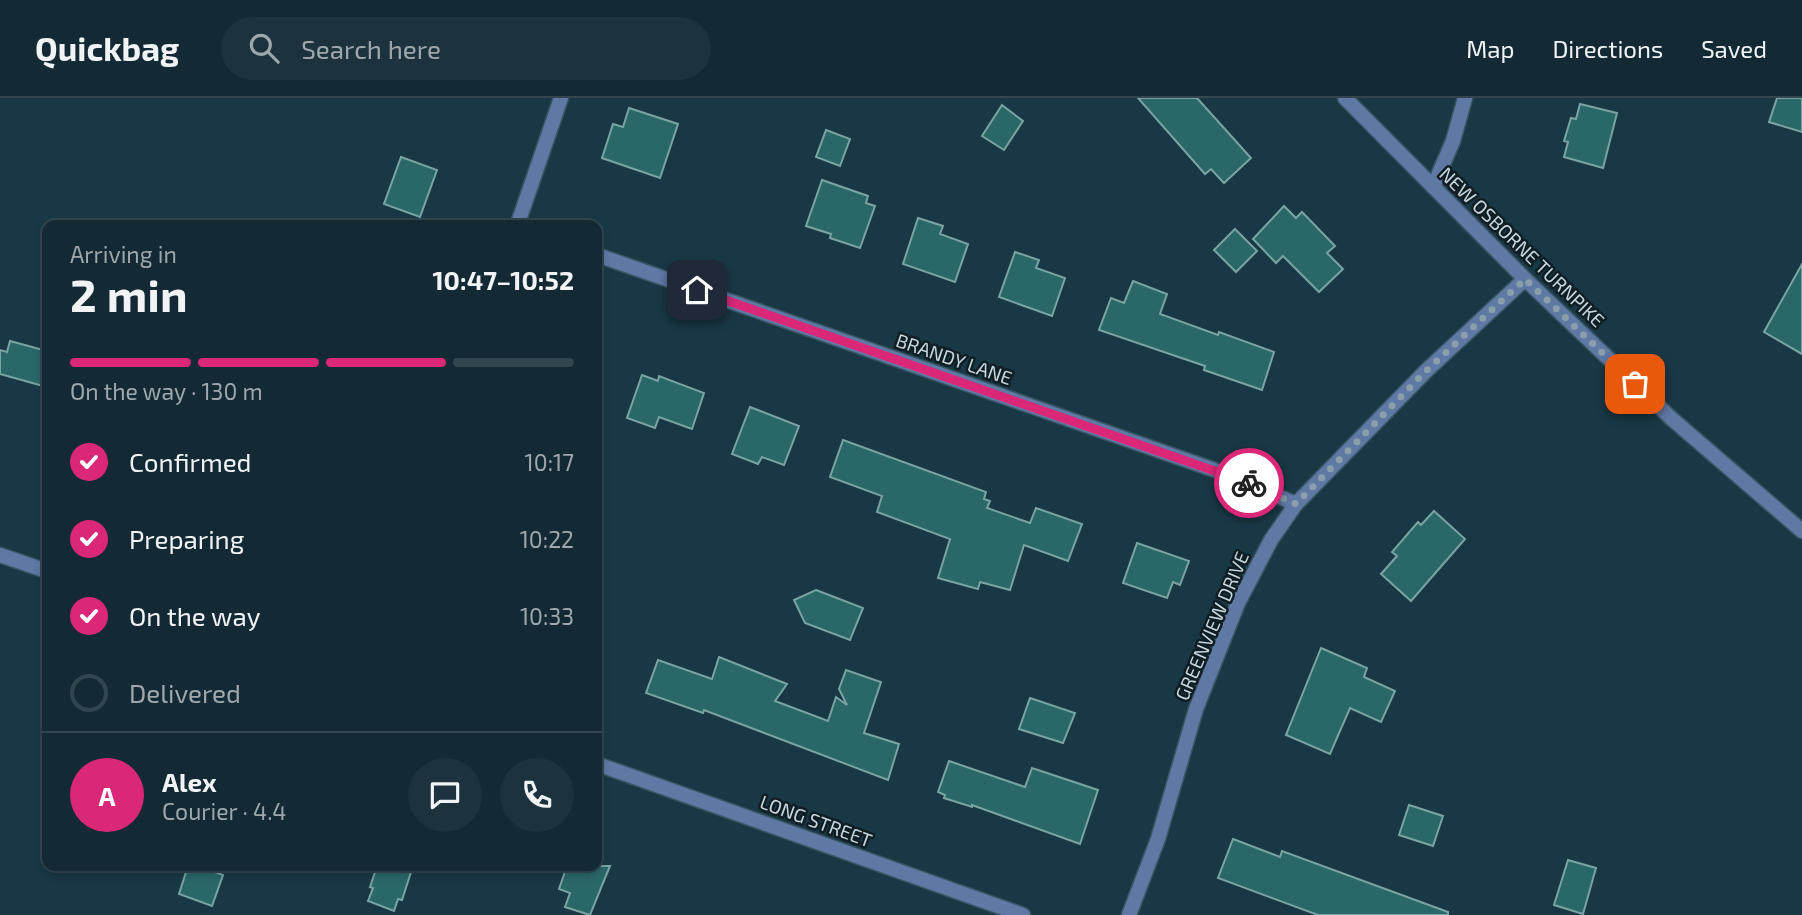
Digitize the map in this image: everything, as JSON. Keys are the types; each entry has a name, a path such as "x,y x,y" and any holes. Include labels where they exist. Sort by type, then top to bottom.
{"street":[{"path":"519,220 561,98"},
{"name":"NEW OSBORNE TURNPIKE","path":"1345,98 1525,279 1672,419 1802,531"},
{"path":"1433,187 1453,141 1465,98"},
{"name":"BRANDY LANE","path":"602,257 1232,476 1296,504"},
{"name":"GREENVIEW DRIVE","path":"1129,915 1158,839 1196,709 1238,603 1271,540 1296,504 1426,371 1525,279"},
{"path":"0,555 42,569"},
{"name":"LONG STREET","path":"602,766 1023,915"}],"building":[{"path":"1138,98 1197,98 1251,158 1224,183 1211,169 1205,174"},
{"path":"1777,98 1802,98 1802,132 1769,122"},
{"path":"1580,104 1617,113 1603,168 1564,157 1568,142 1564,141 1571,118 1576,119"},
{"path":"1002,105 1023,121 1004,150 982,136"},
{"path":"629,108 678,124 660,178 602,158 613,124 623,127"},
{"path":"826,130 850,139 840,166 816,157"},
{"path":"401,157 437,170 420,217 384,204"},
{"path":"822,180 868,196 866,203 875,206 860,248 806,226"},
{"path":"1284,206 1296,218 1302,212 1335,246 1327,253 1343,269 1319,292 1283,256 1276,263 1253,239"},
{"path":"918,218 943,226 940,234 968,244 955,282 903,264"},
{"path":"1235,229 1257,251 1236,272 1214,250"},
{"path":"1015,252 1039,260 1036,268 1065,278 1052,316 999,297"},
{"path":"1802,264 1802,354 1764,332"},
{"path":"1133,281 1167,294 1160,314 1274,352 1262,390 1204,370 1205,366 1099,330 1111,298 1124,303"},
{"path":"10,341 42,350 42,386 0,374 0,350 7,352"},
{"path":"642,375 658,381 659,376 704,393 692,429 659,417 655,428 627,418"},
{"path":"750,407 799,426 784,465 762,457 758,464 732,454"},
{"path":"843,440 986,492 984,499 990,501 987,508 1030,523 1036,508 1082,524 1068,561 1024,545 1010,590 980,582 978,589 938,578 950,539 877,512 882,496 830,477"},
{"path":"1434,511 1465,539 1411,601 1381,574 1397,556 1392,552 1418,522 1421,525"},
{"path":"1137,543 1189,561 1180,585 1173,582 1167,598 1123,583"},
{"path":"816,590 863,608 850,640 805,623 794,600"},
{"path":"1321,648 1367,668 1364,677 1395,691 1381,722 1350,708 1330,754 1286,735"},
{"path":"719,657 787,684 775,701 828,721 836,697 847,705 839,689 846,670 881,682 864,733 899,744 888,780 704,710 703,713 646,693 658,660 712,679"},
{"path":"1030,698 1075,713 1063,743 1019,729"},
{"path":"949,761 1025,787 1032,768 1098,790 1080,844 972,805 944,798 945,795 938,792"},
{"path":"1409,805 1443,816 1433,846 1399,835"},
{"path":"1233,839 1280,857 1282,851 1448,912 1448,915 1318,915 1218,878"},
{"path":"1568,860 1596,868 1583,914 1554,905"},
{"path":"602,866 610,866 590,915 565,907 570,893 559,889 565,871 602,871"},
{"path":"186,871 212,871 223,875 212,906 179,894"},
{"path":"375,871 411,871 402,900 398,899 394,911 368,901 373,888 370,887"}],"way so far":[{"path":"1249,483 1296,504 1426,371 1525,279 1635,384"}],"route":[{"path":"697,290 1249,483"}]}
